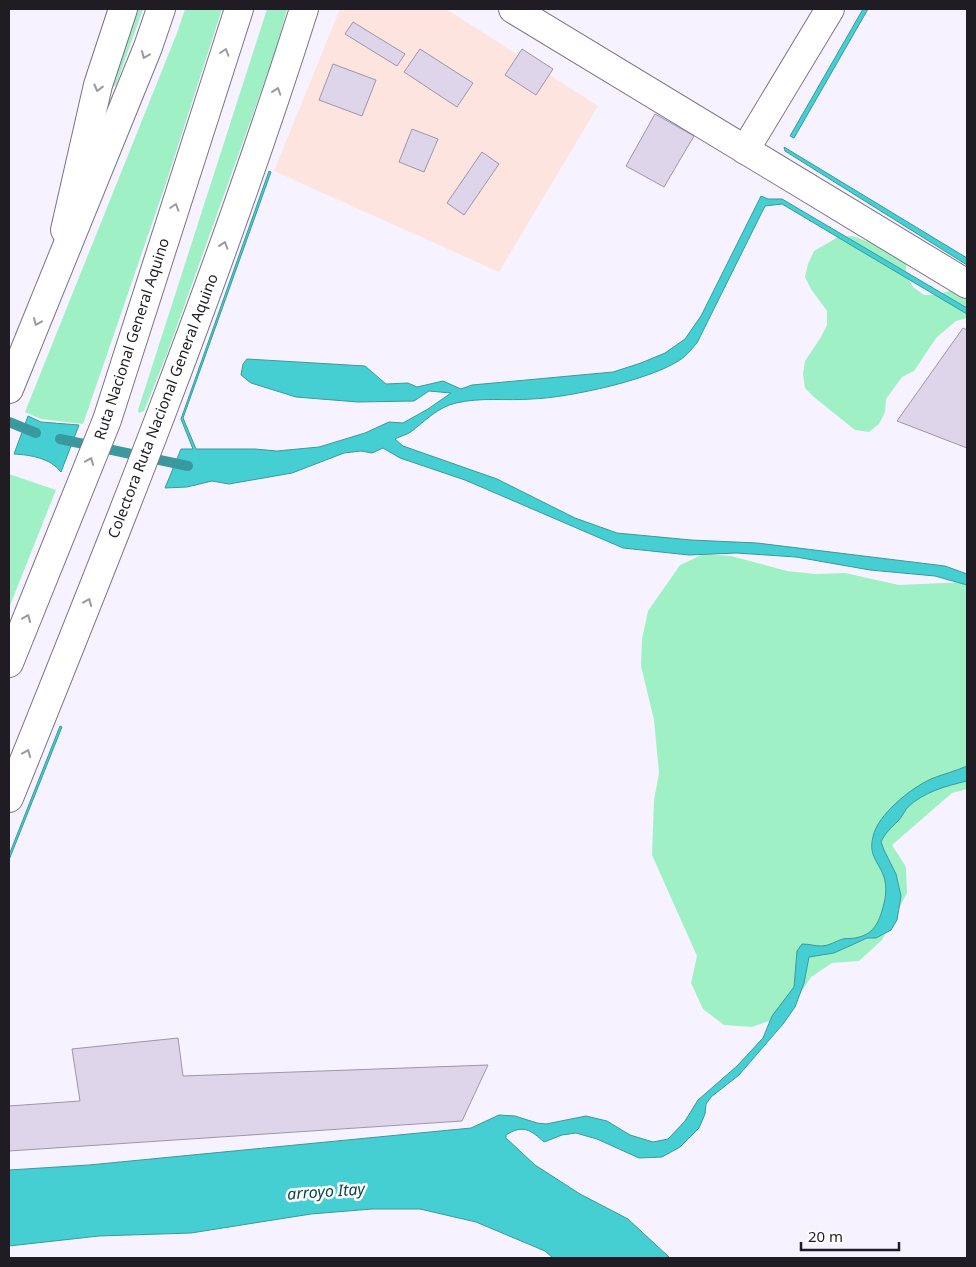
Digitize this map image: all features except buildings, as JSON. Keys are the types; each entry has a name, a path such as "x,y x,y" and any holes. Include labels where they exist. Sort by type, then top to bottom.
{"main road":[{"path":"53,284 98,85 123,9"},
{"path":"9,389 148,47 161,9"},
{"name":"Ruta Nacional General Aquino","path":"9,664 107,420 239,9"},
{"name":"Colectora Ruta Nacional General Aquino","path":"9,798 122,519 219,259 304,9"},
{"path":"513,9 967,284"},
{"path":"745,150 830,9"}],"shaded area":[{"path":"340,9 446,9 598,106 499,272 274,171"}],"green space":[{"path":"135,9 143,9 116,85 113,87 112,86"},
{"path":"185,9 222,9 166,183 83,424 41,419 25,412"},
{"path":"267,9 287,9 277,47 168,351 144,411 139,413 138,410"},
{"path":"853,236 866,241 886,237 907,247 906,275 913,287 924,295 938,295 967,284 967,318 956,321 936,338 914,371 902,377 886,399 885,412 879,424 869,432 855,430 814,397 805,388 803,374 805,361 827,325 827,311 805,277 808,264 814,251 838,237"},
{"path":"9,474 56,490 9,608"},
{"path":"704,554 731,556 787,571 815,574 845,573 899,585 967,582 967,789 952,793 892,845 906,867 907,893 882,940 859,961 832,963 811,977 796,1000 777,1018 752,1027 724,1025 703,1009 691,983 697,956 652,855 654,800 659,773 654,720 641,666 642,639 648,611 680,565"}],"water":[{"path":"863,9 868,9 794,138 790,136"},
{"path":"784,147 967,258 967,265 785,151"},
{"path":"269,171 271,172 183,418 196,449 277,451 319,447 365,433 389,422 403,423 451,393 429,391 414,401 358,402 296,397 251,383 241,375 243,364 247,359 365,366 386,384 408,383 417,387 443,381 461,389 472,385 613,372 665,353 685,339 701,316 761,196 768,199 782,199 967,308 967,314 782,204 765,206 697,343 684,357 654,373 588,391 547,398 475,400 456,403 438,411 410,432 395,439 403,446 497,479 575,518 617,533 691,540 757,543 945,566 967,574 967,585 935,576 870,570 796,557 736,553 689,555 623,548 465,480 400,458 383,448 372,453 361,451 344,453 292,473 229,484 212,481 187,487 165,488 181,449 193,449 181,419"},
{"path":"28,416 41,422 79,425 61,472 46,460 33,456 14,454"},
{"path":"60,726 62,727 9,860 9,855"},
{"name":"arroyo Itay","path":"967,766 967,781 935,790 913,802 886,833 881,842 896,874 901,896 897,920 891,930 876,938 867,938 834,953 809,957 804,983 795,1007 783,1024 739,1075 711,1097 706,1104 705,1114 699,1128 680,1147 662,1157 639,1158 597,1139 576,1133 562,1135 544,1142 535,1134 522,1129 506,1135 506,1138 535,1165 580,1194 628,1219 670,1258 553,1258 545,1251 476,1222 420,1209 372,1209 311,1214 191,1233 99,1236 9,1246 9,1170 89,1165 471,1128 499,1115 515,1116 546,1124 586,1116 607,1121 630,1135 653,1142 668,1139 685,1121 698,1100 737,1066 763,1038 772,1016 794,987 797,951 802,944 819,946 854,938 871,931 877,923 885,900 886,884 873,854 872,844 876,829 888,811 923,783"}],"waterway":[{"path":"9,422 36,433"},
{"path":"60,439 188,466"}]}
